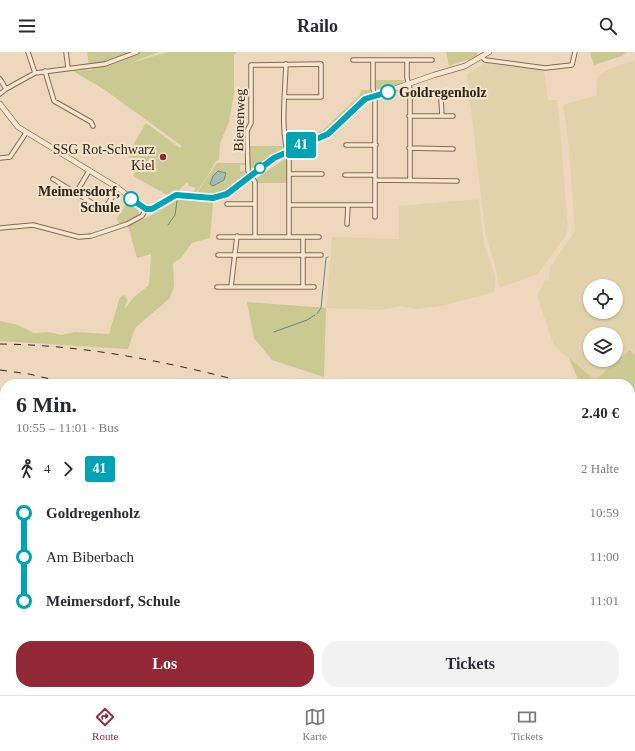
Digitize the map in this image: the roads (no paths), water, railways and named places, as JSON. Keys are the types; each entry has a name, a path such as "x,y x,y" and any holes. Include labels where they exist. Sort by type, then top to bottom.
{"street":[{"path":"28,52 35,72"},
{"path":"66,52 68,68"},
{"path":"0,94 35,72 105,64 137,52"},
{"path":"0,104 14,124 26,133 118,188 146,209 152,209 176,195 219,197 232,191 251,175 286,152 328,134 365,99 459,68 482,57 488,52"},
{"path":"482,57 485,60 545,68 572,65 575,52"},
{"path":"353,60 432,60"},
{"path":"373,60 376,145 375,217"},
{"path":"407,60 410,179"},
{"path":"285,97 321,97 321,64 286,64 285,97 286,152 289,159 289,237"},
{"name":"Bienenweg","path":"255,237 255,182 248,171 247,131 251,123 251,65 286,64"},
{"path":"45,71 54,101 91,122 93,126"},
{"path":"0,79 6,89"},
{"path":"441,98 442,116"},
{"path":"409,116 453,116"},
{"path":"0,158 10,157 26,133"},
{"path":"346,145 376,145"},
{"path":"409,148 454,148"},
{"path":"76,193 90,171"},
{"path":"289,174 322,174"},
{"path":"345,175 375,175"},
{"path":"53,179 104,210 118,188"},
{"path":"375,180 410,179 457,181"},
{"path":"227,204 255,204"},
{"path":"289,205 375,205"},
{"path":"347,224 348,205"},
{"path":"0,228 33,225 79,237 91,236 127,224 142,216 146,209"},
{"path":"219,236 319,237"},
{"path":"231,287 236,255 237,236"},
{"path":"303,237 303,287"},
{"path":"218,255 321,255"},
{"path":"217,287 314,287"}],"waterway":[{"path":"168,225 175,215 177,201"},
{"path":"317,314 321,308 326,258 328,257"},
{"path":"274,332 307,320 315,315"}],"railway":[{"path":"0,344 32,345 96,351 159,362 231,379"},
{"path":"0,370 29,374 50,379"}],"place":[{"name":"Goldregenholz","path":"388,92"},
{"name":"SSG Rot-Schwarz Kiel","path":"163,157"},
{"name":"Meimersdorf, Schule","path":"131,199"}]}
